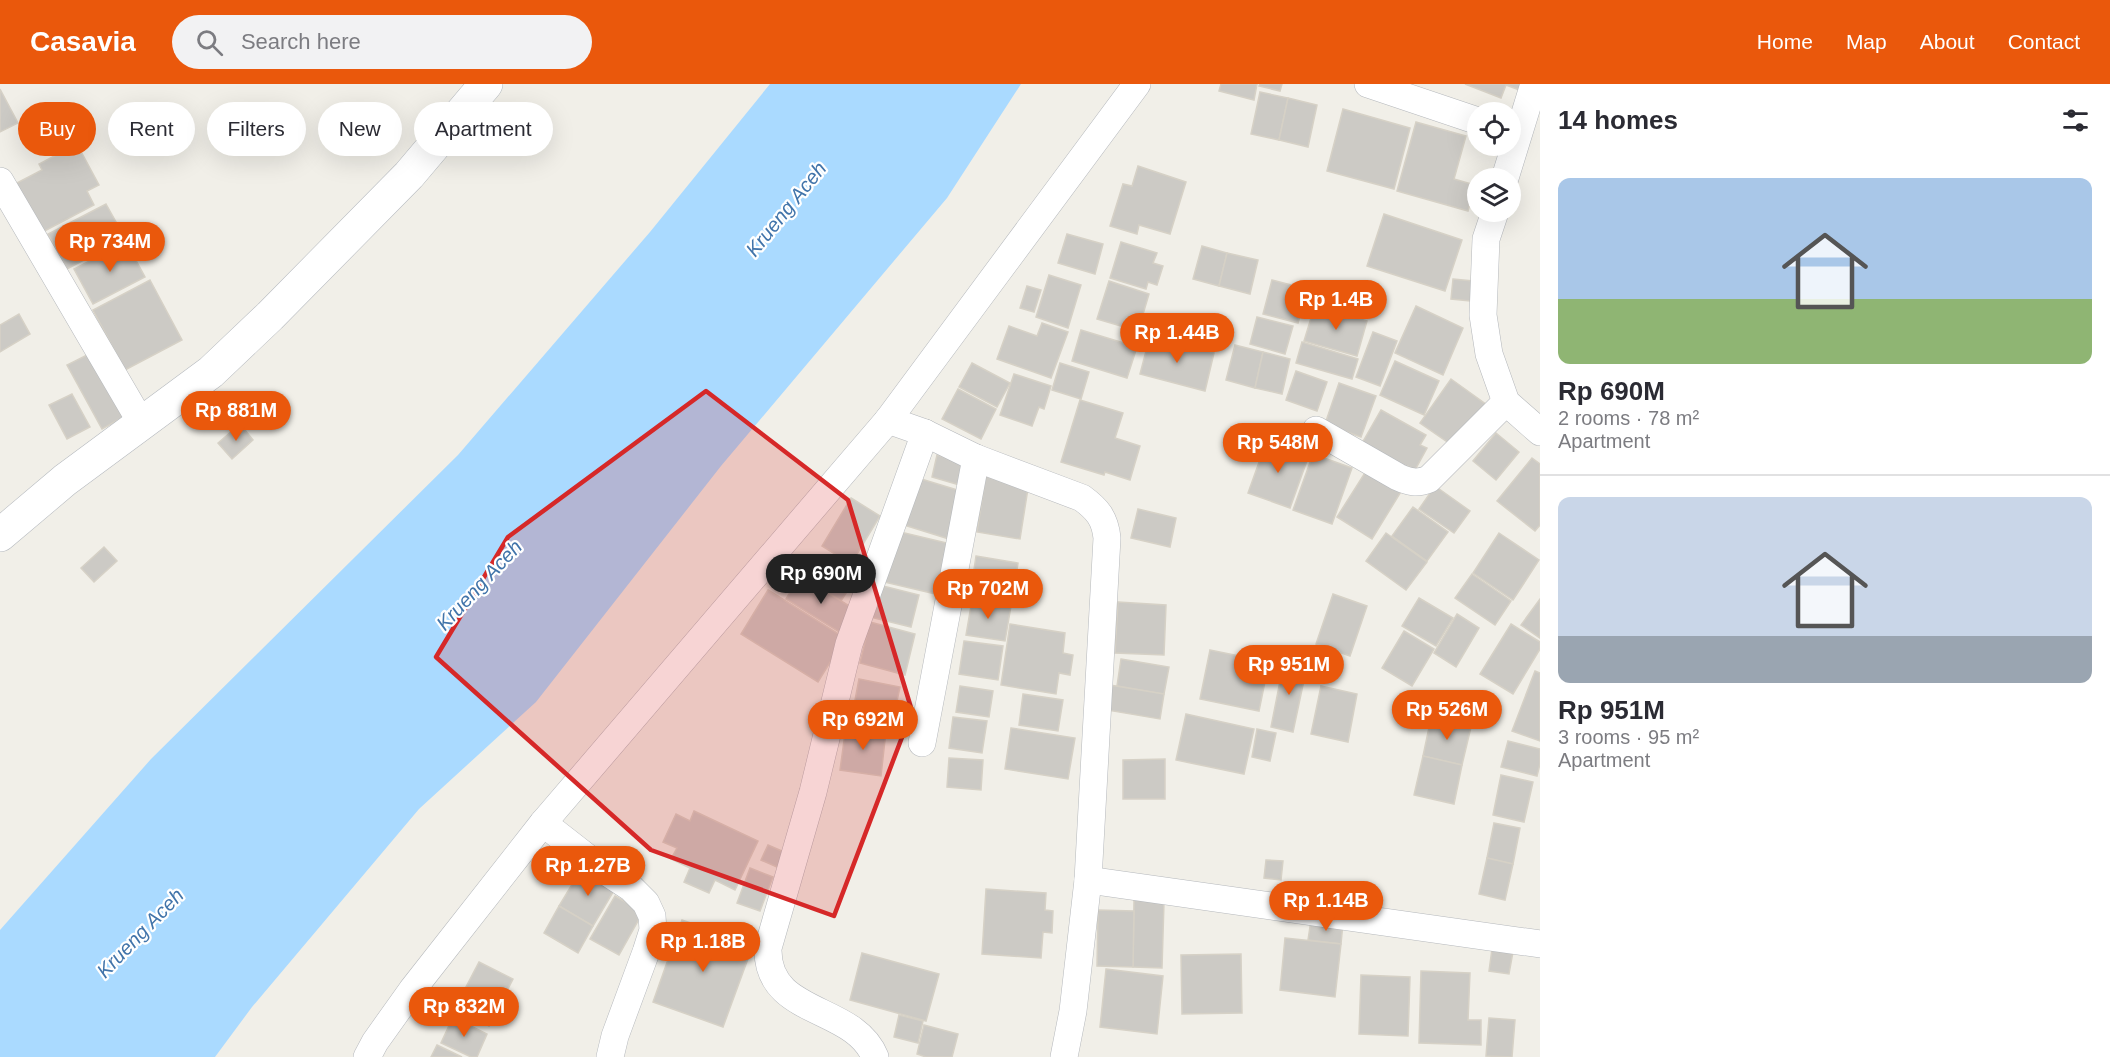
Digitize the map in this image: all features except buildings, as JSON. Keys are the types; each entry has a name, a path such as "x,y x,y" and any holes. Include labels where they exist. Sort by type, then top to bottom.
{"street":[{"path":"0,535 65,480 211,372 270,316 408,175 486,84"},
{"path":"367,1057 412,990 543,824 888,420 1137,84"},
{"path":"1368,84 1467,118"},
{"path":"1510,168 1523,138 1534,84"},
{"path":"0,181 142,424"},
{"path":"1492,222 1486,239 1483,315 1488,354 1506,402 1540,432"},
{"path":"1316,430 1398,477 1420,483 1429,479 1506,402"},
{"path":"888,420 925,433 976,458 1082,498 1095,508 1105,523 1107,537 1088,880 1073,1011 1064,1057"},
{"path":"875,1057 870,1046 858,1032 790,996 778,985 771,974 768,948 813,792 849,644 925,433"},
{"path":"922,743 976,458"},
{"path":"543,824 602,870 631,888 646,903 652,916 653,930 615,1036 610,1057"},
{"path":"1088,880 1540,944"}],"highlighted area":[{"path":"706,391 848,500 912,711 834,916 651,850 436,657 508,537"}],"water":[{"name":"Krueng Aceh","path":"770,84 1021,84 947,198 721,466 536,702 419,809 252,1007 215,1057 0,1057 0,930 151,759 458,455 650,232"}]}
